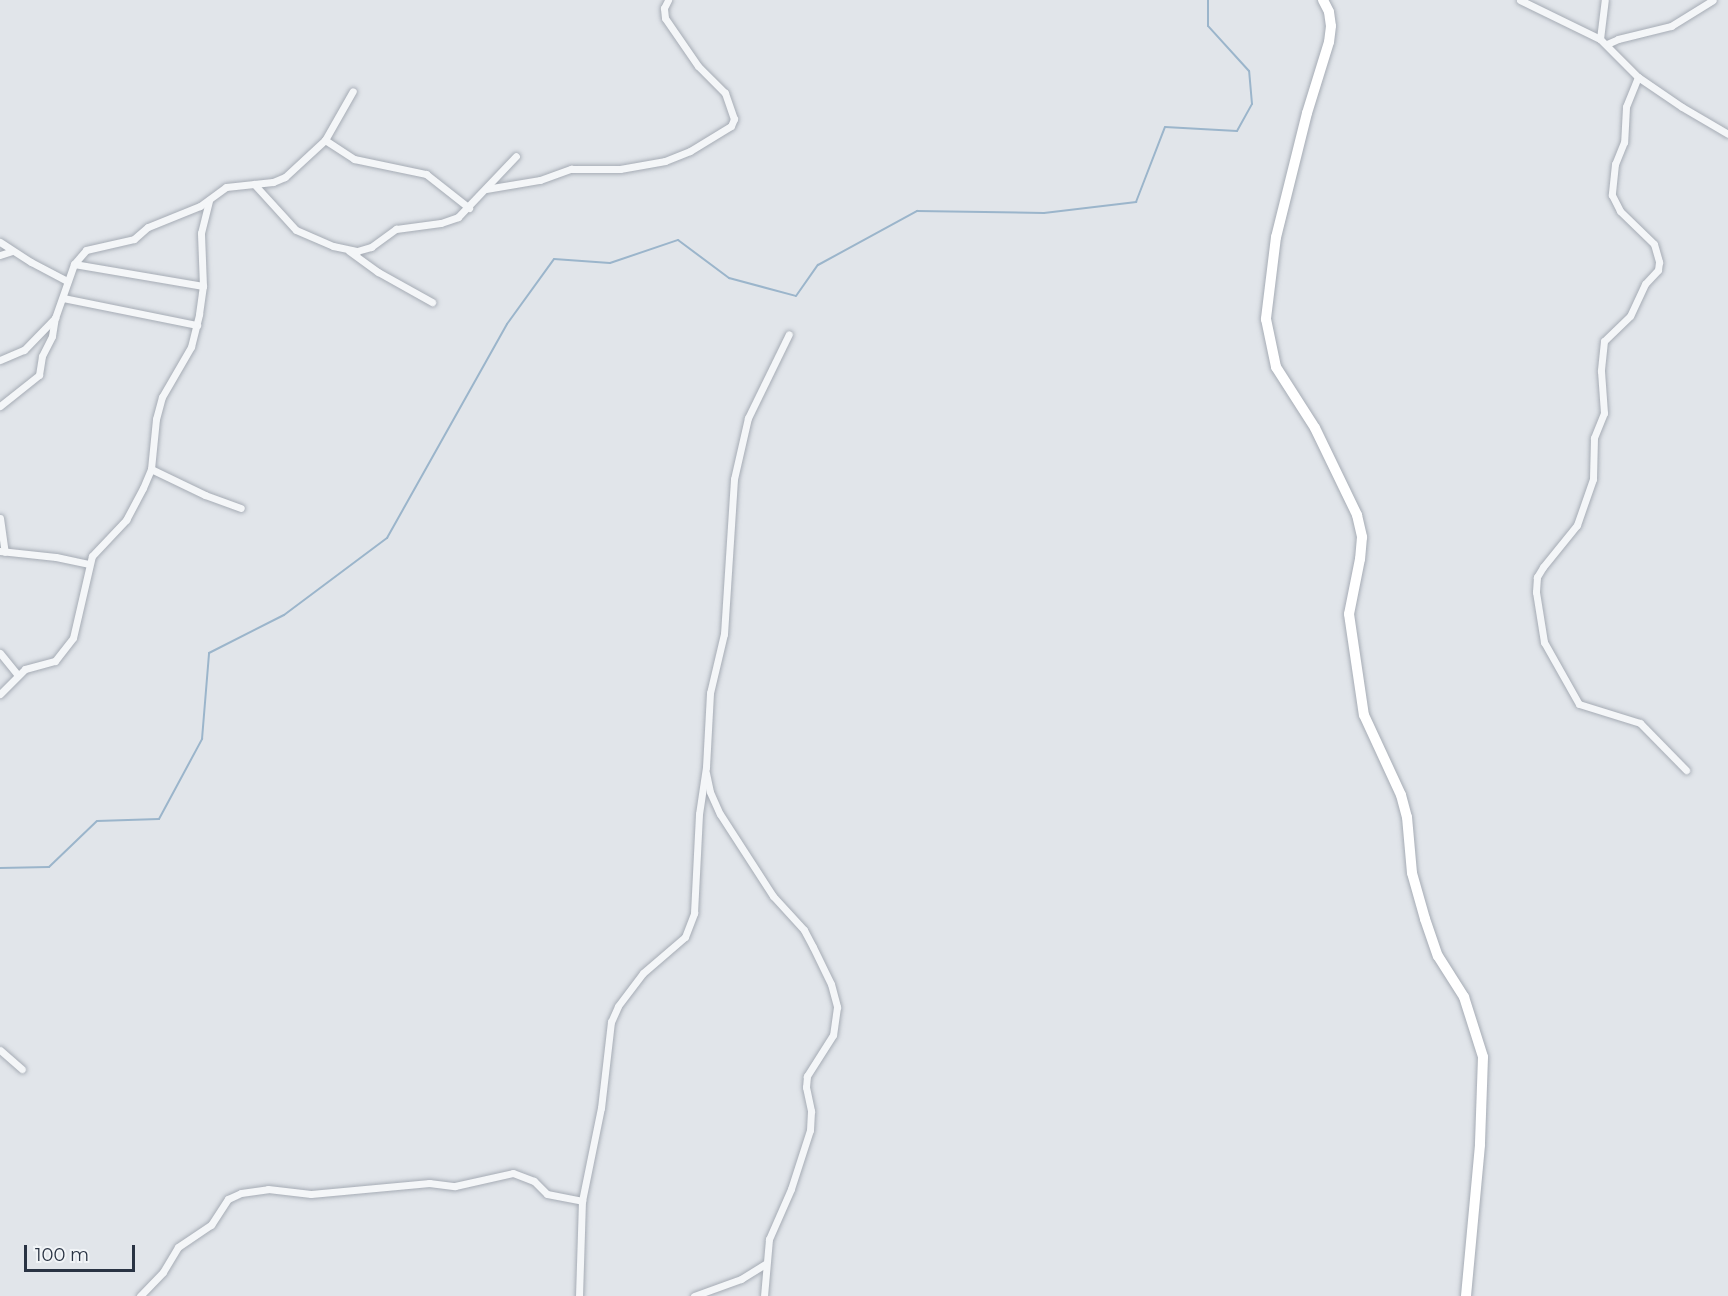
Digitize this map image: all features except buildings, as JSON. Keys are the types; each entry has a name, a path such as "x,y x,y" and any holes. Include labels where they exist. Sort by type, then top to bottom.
{"street":[{"path":"486,189 540,180 571,169 620,169 664,161 690,151 731,126 734,119 725,93 698,66 665,18 664,8 668,0"},
{"path":"1323,0 1329,12 1331,26 1329,42 1307,113 1276,237 1266,319 1276,367 1315,428 1357,515 1362,537 1349,614 1364,715 1401,795 1407,817 1412,873 1438,956 1464,997 1483,1057 1480,1145 1466,1296"},
{"path":"1520,0 1600,39 1638,77 1682,107 1728,134"},
{"path":"1600,39 1605,0"},
{"path":"1607,44 1618,39 1671,26 1713,0"},
{"path":"1638,77 1626,107 1624,142 1615,164 1612,195 1620,211 1654,244 1659,262 1658,270 1645,284 1630,316 1604,341 1601,371 1604,413 1594,438 1593,479 1576,525 1537,577 1536,592 1544,642 1579,704 1640,723 1686,770"},
{"path":"0,406 39,375 42,356 52,336 55,318 67,281 74,264 86,250 134,239 148,227 209,201 226,187 273,182 285,177 325,140 353,91"},
{"path":"325,140 354,159 426,174 469,208"},
{"path":"349,251 371,247 396,229 441,223 458,217 516,156"},
{"path":"254,184 296,230 349,251 378,272 432,302"},
{"path":"0,693 29,667 55,661 73,638 88,564 94,552 126,520 137,502 151,469 154,431 162,397 191,347 197,325 203,286 201,232 209,201"},
{"path":"200,206 204,218"},
{"path":"0,242 67,281"},
{"path":"0,255 12,251"},
{"path":"74,264 203,286"},
{"path":"63,298 197,325"},
{"path":"0,360 21,353 55,318"},
{"path":"579,1296 582,1201 601,1108 611,1022 618,1006 643,973 678,945 691,928 696,894 699,814 710,693 723,634 730,523 742,438 761,388 789,334"},
{"path":"151,469 196,491 241,508"},
{"path":"0,518 3,551 56,557 88,564"},
{"path":"0,653 18,675"},
{"path":"705,767 710,792 717,808 773,896 804,930 831,984 837,1008 833,1035 807,1076 806,1087 811,1112 810,1130 791,1189 774,1224 765,1264 764,1296"},
{"path":"0,1050 22,1069"},
{"path":"140,1296 163,1272 178,1248 211,1225 228,1199 241,1193 268,1189 311,1194 429,1183 471,1184 495,1175 513,1173 534,1181 547,1194 582,1201"},
{"path":"694,1296 741,1279 765,1264"}],"waterway":[{"path":"0,868 49,867 97,821 159,819 202,739 209,653 284,615 387,538 507,324 554,259 610,263 678,240 729,278 796,296 818,265 917,211 1044,213 1136,202 1165,127 1237,131 1252,104 1249,71 1208,26 1208,0"}]}
